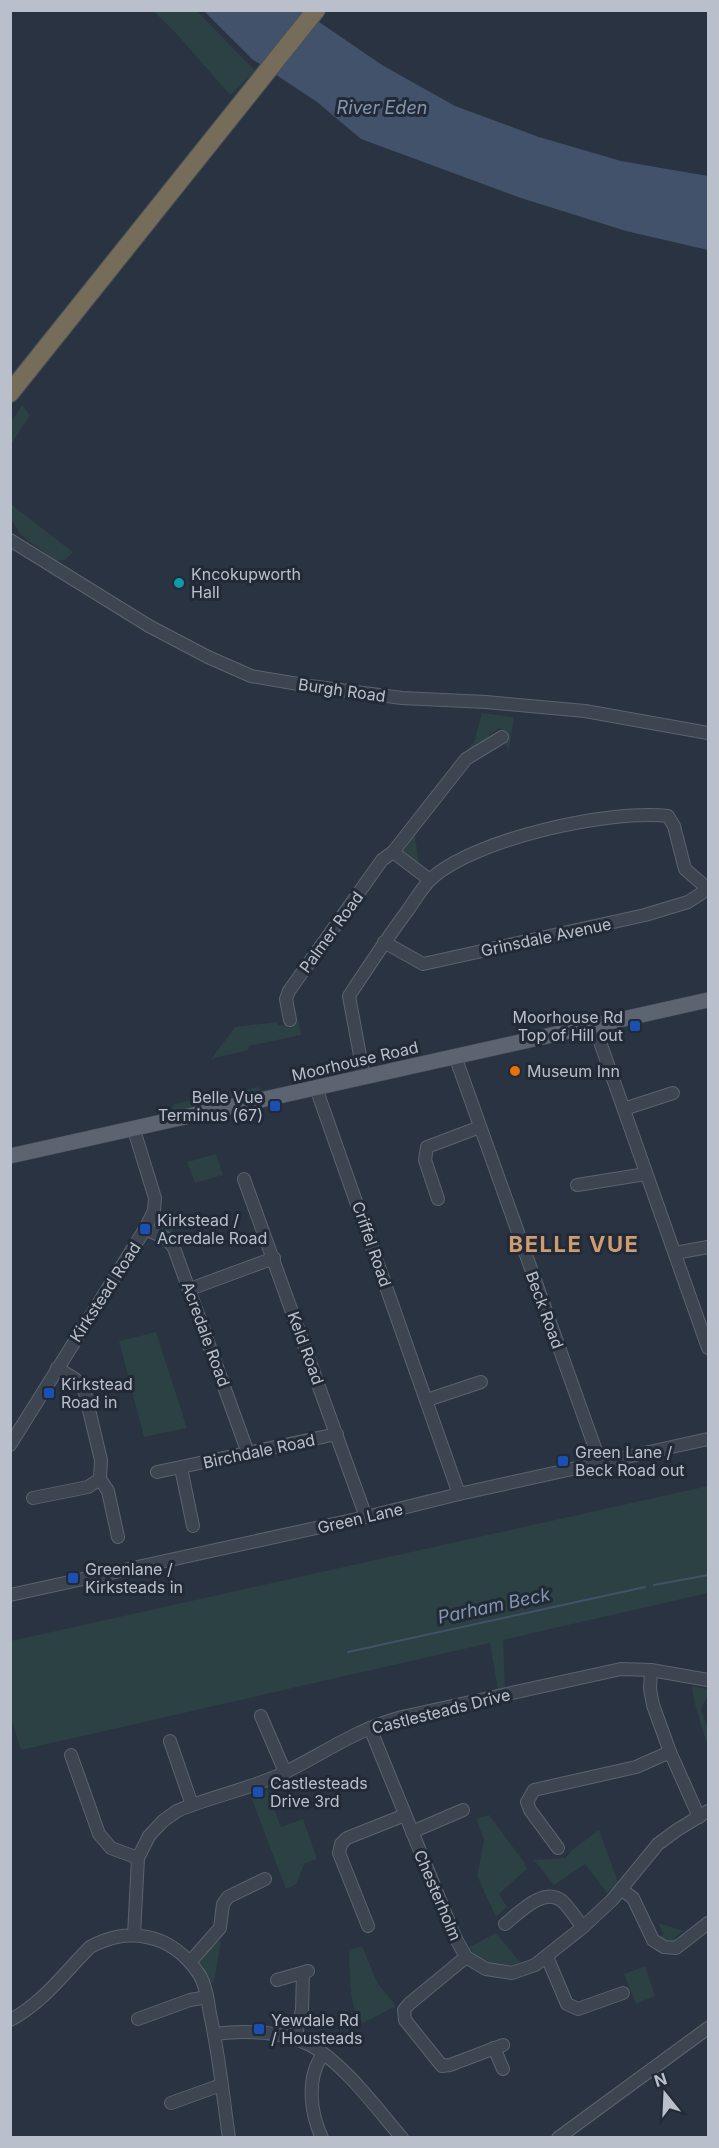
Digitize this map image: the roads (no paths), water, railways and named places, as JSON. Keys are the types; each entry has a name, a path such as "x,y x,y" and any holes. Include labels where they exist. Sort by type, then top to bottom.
{"highway":[{"path":"10,393 316,10"}],"main road":[{"name":"Moorhouse Road","path":"10,1156 708,1000"}],"street":[{"name":"Burgh Road","path":"10,540 149,626 250,676 402,698 585,711 708,733"},
{"name":"Palmer Road","path":"290,1020 286,999 289,991 382,860 393,852 466,759 502,737"},
{"path":"364,1077 349,996 384,942 430,880 456,862 518,837 602,818 647,813 668,816 674,826 685,869 708,889"},
{"path":"393,852 430,880"},
{"name":"Grinsdale Avenue","path":"384,942 423,964 645,915 688,902 708,889"},
{"path":"594,1025 675,1253 705,1325 708,1348"},
{"name":"Beck Road","path":"454,1056 600,1462"},
{"name":"Criffel Road","path":"316,1088 459,1494"},
{"path":"624,1109 673,1093"},
{"path":"438,1199 425,1160 427,1147 480,1127"},
{"name":"Kirkstead Road","path":"10,1444 145,1229 154,1211 154,1198 134,1130"},
{"path":"577,1185 646,1174"},
{"name":"Keld Road","path":"244,1179 366,1517"},
{"name":"Acredale Road","path":"145,1229 166,1239 174,1248 248,1453"},
{"path":"675,1253 708,1247"},
{"path":"190,1289 274,1258"},
{"path":"57,1368 75,1379 84,1389 102,1460 100,1479 108,1491 118,1536"},
{"path":"427,1400 481,1382"},
{"name":"Birchdale Road","path":"157,1472 337,1434"},
{"name":"Green Lane","path":"10,1595 708,1439"},
{"name":"Birchdale Road","path":"182,1468 193,1526"},
{"path":"33,1498 88,1487 100,1479"},
{"name":"Castlesteads Drive","path":"134,1935 138,1858 148,1836 177,1811 246,1788 285,1772 370,1728 402,1717 621,1670 651,1670 708,1680"},
{"path":"651,1670 650,1689 653,1706 670,1752 704,1814"},
{"path":"261,1716 285,1772"},
{"name":"Chesterholm","path":"370,1728 455,1937 466,1957 486,1970 512,1973 535,1965 547,1957 583,1927 621,1890 658,1844 704,1814"},
{"path":"170,1741 192,1805"},
{"path":"558,1848 530,1810 527,1802 534,1790 636,1767 670,1752"},
{"path":"71,1755 99,1834 111,1848 138,1858"},
{"name":"Chesterholm","path":"412,1832 463,1810"},
{"path":"368,1926 339,1852 341,1844 347,1838 405,1815"},
{"path":"190,1962 220,1928 223,1904 228,1897 266,1879"},
{"path":"621,1890 633,1898 653,1940 664,1947 676,1948 708,1923"},
{"path":"505,1924 542,1897 552,1895 562,1900 583,1927"},
{"path":"10,2020 20,2015 52,1986 90,1947 119,1936 134,1935 155,1939 176,1949 190,1962 200,1976 207,1997 229,2138"},
{"name":"Chesterholm","path":"466,1957 409,2004 404,2010 405,2020 442,2066 499,2047 503,2069"},
{"path":"547,1957 567,2004 572,2007 578,2009 623,1993"},
{"path":"277,1980 306,1972 302,2010 295,2038"},
{"path":"138,2019 190,2000 207,1997"},
{"path":"558,2138 708,2028"},
{"path":"214,2034 233,2031 255,2032 295,2038 312,2046 341,2069 402,2138"},
{"path":"322,2138 315,2122 312,2074 323,2054"},
{"path":"171,2103 221,2085"}],"water":[{"name":"River Eden","path":"204,11 303,11 382,65 455,106 539,137 621,161 708,176 708,250 626,231 521,198 361,139 317,102 252,59"}],"waterway":[{"name":"Parham Beck","path":"654,1585 708,1575"},
{"name":"Parham Beck","path":"348,1652 645,1587"}],"place":[{"name":"Kncokupworth Hall","path":"179,583"},
{"name":"Moorhouse Rd Top of Hill out","path":"635,1026"},
{"name":"Museum Inn","path":"515,1071"},
{"name":"Belle Vue Terminus (67)","path":"275,1106"},
{"name":"Kirkstead / Acredale Road","path":"145,1229"},
{"name":"Kirkstead Road in","path":"49,1393"},
{"name":"Green Lane / Beck Road out","path":"563,1461"},
{"name":"Greenlane / Kirksteads in","path":"73,1578"},
{"name":"Castlesteads Drive 3rd","path":"258,1792"},
{"name":"Yewdale Rd / Housteads","path":"259,2029"}],"district":[{"name":"BELLE VUE","path":"574,1244"}]}
